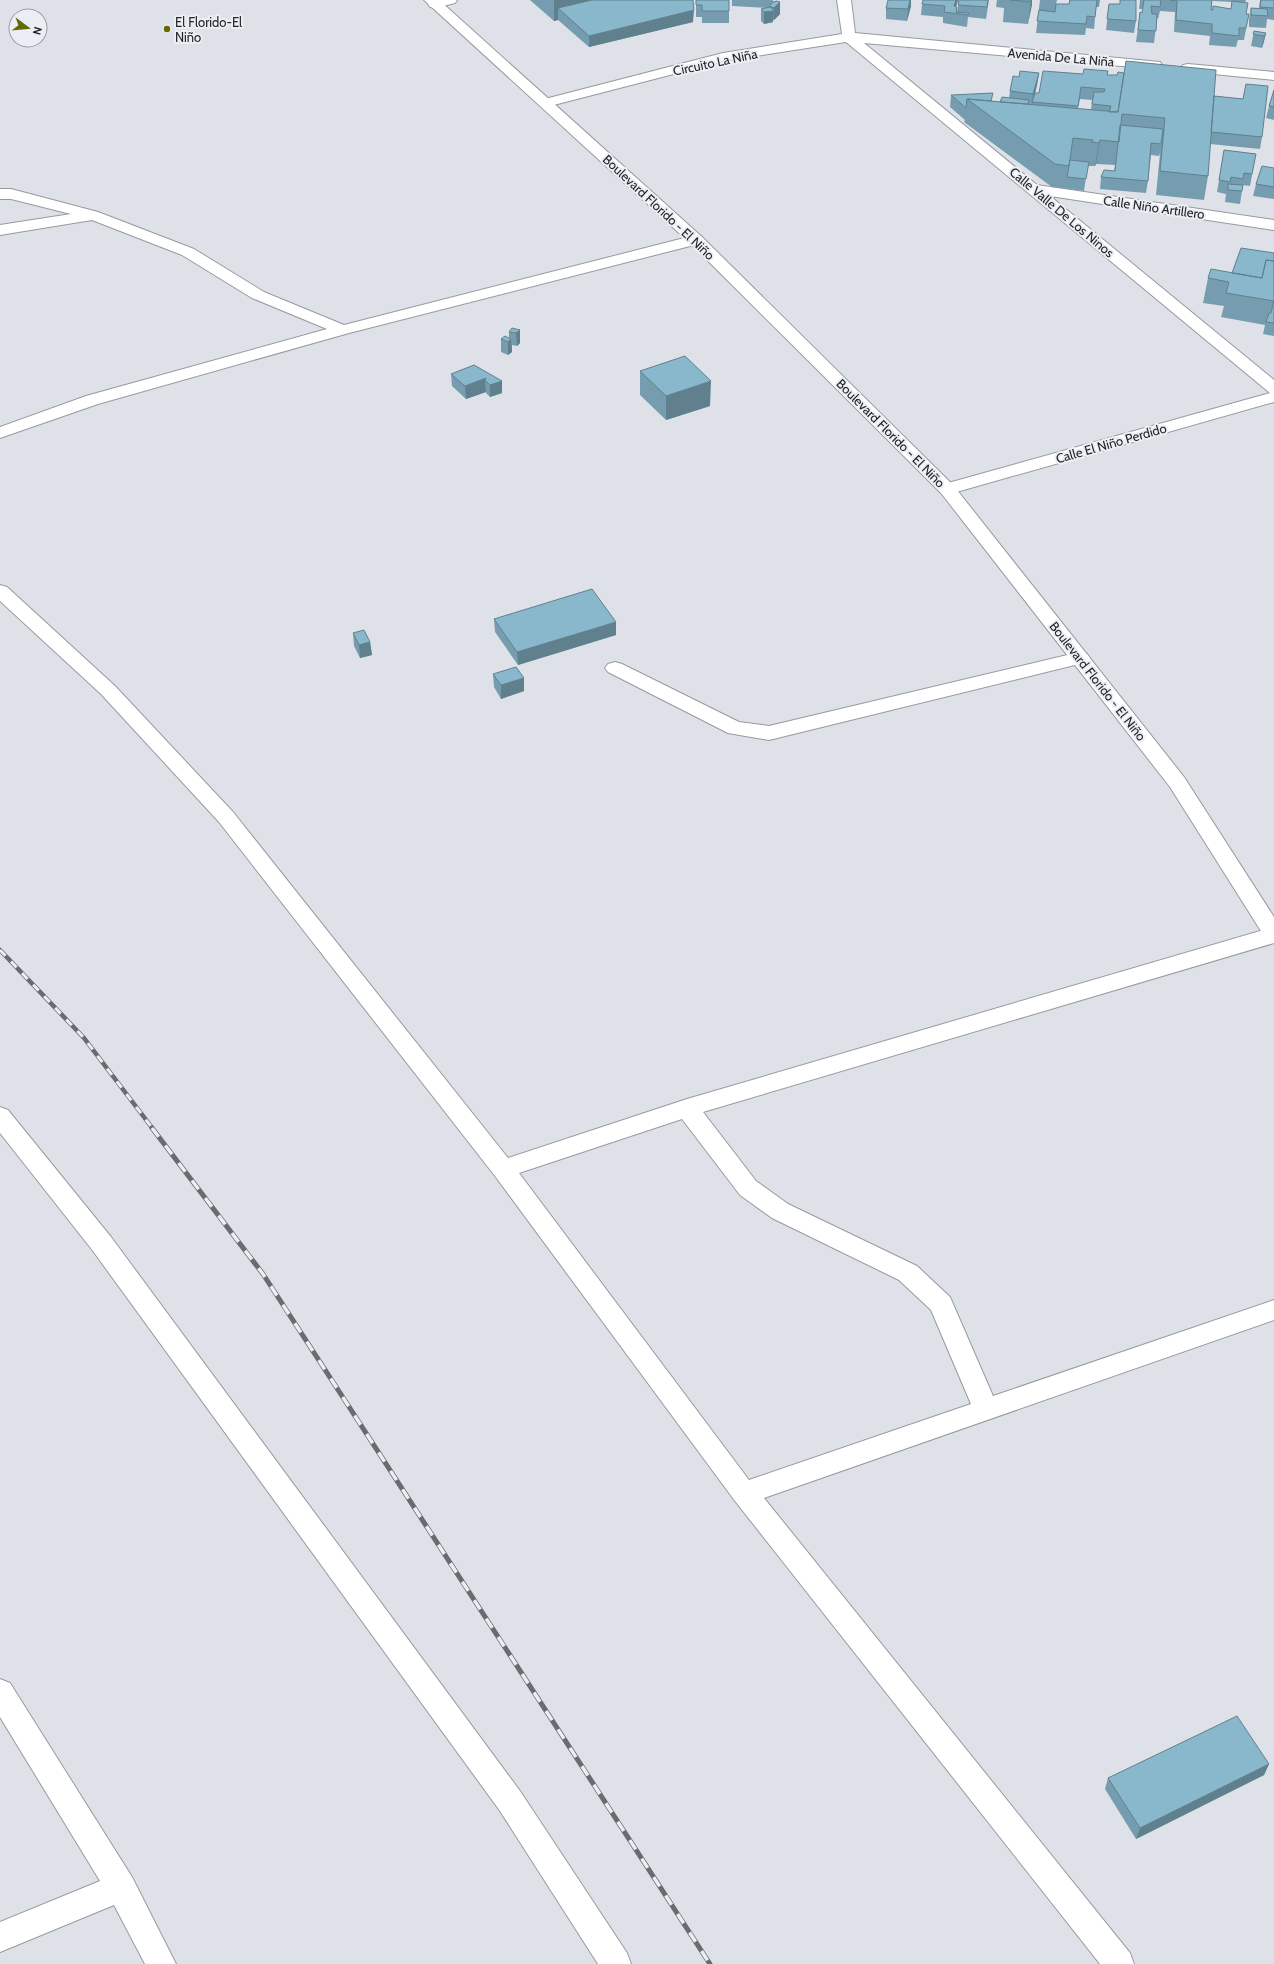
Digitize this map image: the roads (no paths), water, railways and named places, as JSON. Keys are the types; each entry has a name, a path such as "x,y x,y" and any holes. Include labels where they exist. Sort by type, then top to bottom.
{"street":[{"path":"844,0 849,37"},
{"name":"Boulevard Florido - El Niño","path":"439,1 546,103 696,240 947,489 1177,782 1274,935"},
{"name":"Avenida De La Niña","path":"849,37 1274,76"},
{"name":"Circuito La Niña","path":"546,103 723,58 849,37"},
{"name":"Calle Valle De Los Ninos","path":"849,37 1274,389"},
{"name":"Calle Niño Artillero","path":"1034,189 1274,224"},
{"path":"0,194 11,194 93,215 188,252 258,295 343,330"},
{"path":"0,230 93,215"},
{"path":"0,433 92,400 343,330 696,240"},
{"name":"Calle El Niño Perdido","path":"947,489 1274,397"},
{"path":"0,591 108,690 226,817 503,1169 744,1493 1119,1964"},
{"path":"615,668 735,728 769,733 1080,658"},
{"path":"503,1169 687,1108 1274,935"},
{"path":"687,1108 748,1188 780,1211 908,1272 941,1304 986,1409"},
{"path":"0,1116 102,1244 506,1795 616,1964"},
{"path":"744,1493 1274,1310"},
{"path":"0,1692 121,1887 161,1964"},
{"path":"0,1937 121,1887"}],"railway":[{"path":"0,950 84,1038 153,1129"},
{"path":"152,1128 263,1274 710,1964"}],"place":[{"name":"El Florido-El Niño","path":"167,29"}]}
